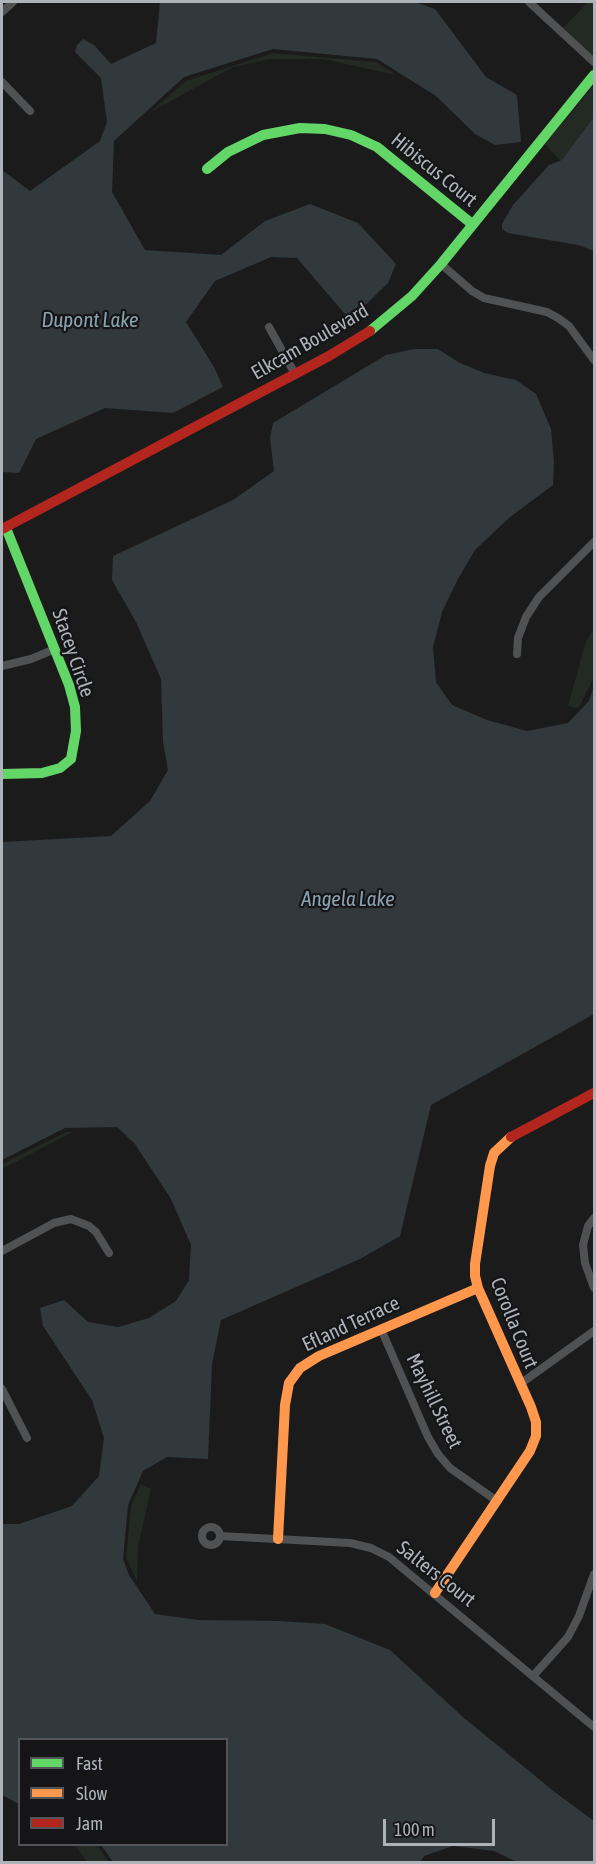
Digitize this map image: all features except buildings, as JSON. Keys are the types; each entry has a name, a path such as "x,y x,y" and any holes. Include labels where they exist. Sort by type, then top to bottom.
{"street":[{"path":"2,12 13,2"},
{"path":"529,2 594,62"},
{"name":"Elkcam Boulevard","path":"4,529 295,374 372,329 412,296 441,264 594,75"},
{"path":"2,82 30,111"},
{"name":"Hibiscus Court","path":"207,169 228,152 263,135 300,128 325,129 351,135 378,147 472,224"},
{"path":"441,264 472,291 484,298 536,309 558,318 569,326 594,360"},
{"path":"269,327 295,374"},
{"name":"Stacey Circle","path":"2,774 42,773 60,768 71,759 76,731 75,707 69,685 4,529"},
{"path":"517,654 518,638 526,617 539,597 594,542"},
{"path":"2,666 31,659 55,649"},
{"name":"Corolla Court","path":"435,1593 530,1451 536,1436 536,1422 478,1288 475,1264 494,1152 507,1139 594,1093"},
{"path":"594,1218 588,1227 583,1245 585,1263 594,1288"},
{"path":"2,1251 54,1223 72,1219 89,1226 109,1253"},
{"name":"Efland Terrace","path":"278,1539 285,1405 289,1383 300,1368 319,1356 478,1288"},
{"name":"Mayhill Street","path":"381,1329 428,1437 438,1454 450,1468 497,1501"},
{"path":"520,1384 594,1331"},
{"path":"2,1389 27,1438"},
{"name":"Salters Court","path":"220,1536 350,1543 371,1548 389,1557 594,1727"},
{"path":"534,1675 568,1637 579,1616 594,1574"}],"shaded area":[{"path":"588,2 594,2 594,57 563,28"},
{"path":"273,53 376,62 396,75 324,59 270,59 233,67 149,113 186,81"},
{"path":"594,85 594,198 545,144"},
{"path":"594,629 594,677 580,705 577,708 568,706 586,641"},
{"path":"66,1132 73,1132 2,1169 2,1164"},
{"path":"141,1484 151,1489 138,1547 137,1581 126,1558 131,1506"},
{"path":"76,1846 98,1846 109,1862 87,1862"}],"water":[{"name":"Dupont Lake","path":"160,2 415,2 435,9 486,77 517,95 521,142 495,145 475,134 436,96 377,59 273,49 184,77 114,141 112,192 145,250 221,255 265,221 310,204 358,223 396,264 388,283 350,320 297,258 271,257 215,281 186,322 214,367 223,387 173,413 105,408 36,439 19,473 2,472 2,170 30,191 100,141 107,122 101,78 75,52 77,45 83,39 94,45 111,64 156,43"},
{"path":"594,117 594,251 578,245 508,233 502,229 502,224 513,205 549,165 562,160"},
{"name":"Angela Lake","path":"414,349 438,349 458,362 484,373 516,380 536,394 551,429 554,462 553,485 510,517 475,550 442,612 433,647 436,682 452,705 487,720 527,731 568,723 589,701 594,686 594,1014 431,1105 400,1236 360,1259 221,1320 212,1364 208,1459 167,1457 143,1471 128,1505 123,1559 129,1575 155,1614 198,1620 325,1624 390,1650 464,1718 594,1821 594,1862 517,1862 494,1851 453,1846 424,1856 420,1862 113,1862 102,1846 228,1846 228,1738 18,1738 18,1803 2,1795 2,1524 19,1524 72,1506 99,1476 104,1438 92,1400 43,1326 40,1308 64,1300 88,1322 118,1327 149,1318 176,1301 189,1280 191,1245 171,1199 135,1144 117,1127 65,1128 2,1160 2,842 111,836 150,801 168,770 163,742 161,679 136,622 112,580 113,556 233,500 274,471 270,438 273,423 386,355"}],"traffic: fast":[{"path":"370,331 412,296 441,264 594,75"},
{"path":"207,169 228,152 263,135 300,128 325,129 351,135 377,147 472,224"},
{"path":"2,774 42,773 60,768 71,759 76,731 75,707 69,685 6,528"}],"traffic: slow":[{"path":"435,1593 530,1451 536,1436 536,1422 531,1407 478,1288 475,1276 490,1166 494,1153 511,1137"},
{"path":"278,1539 285,1405 289,1383 300,1368 319,1356 478,1288"}],"traffic: jam":[{"path":"2,529 329,356 370,331"},
{"path":"511,1137 594,1093"}]}
